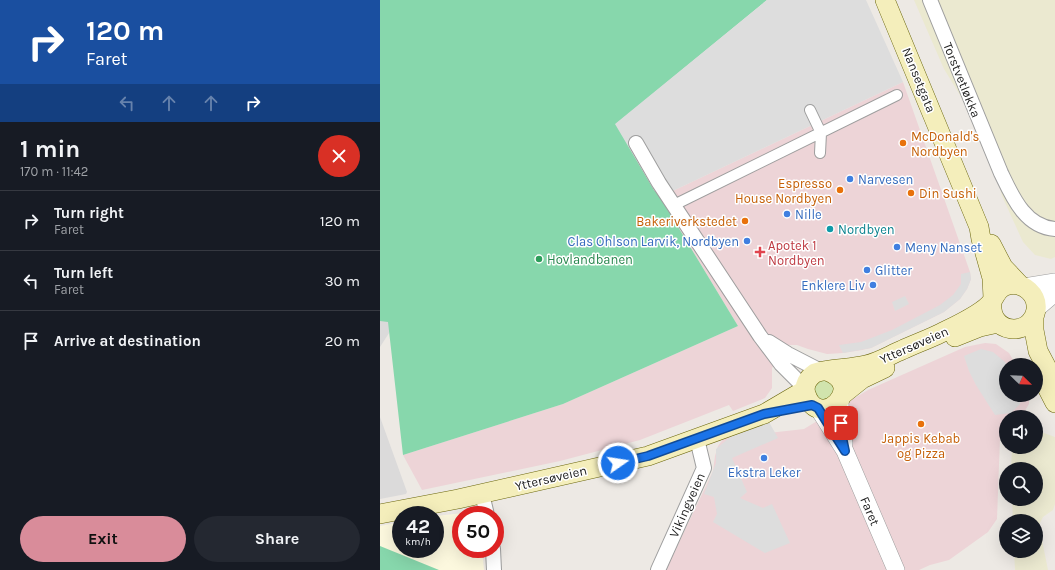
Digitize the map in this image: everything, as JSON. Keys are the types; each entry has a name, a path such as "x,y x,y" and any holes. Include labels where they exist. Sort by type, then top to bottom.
{"main road":[{"name":"Nansetgata","path":"885,0 979,227 991,272 993,299"},
{"name":"Nansetgata","path":"979,227 987,237 1003,267 1022,286"},
{"path":"1032,358 1018,336 1003,326 992,313 993,299 999,290 1004,286 1022,286 1033,296 1035,313 1034,330 1038,351 1055,383"},
{"name":"Yttersøveien","path":"824,371 855,367 877,361 940,334 968,319 983,309 993,299"},
{"path":"1003,326 1019,328 1025,326 1030,322 1035,313"},
{"name":"Yttersøveien","path":"841,398 862,379 879,370 959,335 1003,326"},
{"path":"824,371 833,373 838,378 843,389 841,398 830,408 824,409 810,398 806,382 815,373 824,371"},
{"path":"1043,379 1055,403"},
{"name":"Yttersøveien","path":"380,514 482,494 648,456 810,398"}],"street":[{"name":"Torstvetløkka","path":"930,0 1000,173 1012,196 1024,213 1032,221 1041,226 1055,228"},
{"path":"674,205 897,95"},
{"path":"810,110 821,133 820,153"},
{"path":"636,143 659,182 760,336 781,364 810,398"},
{"path":"1022,286 1055,282"},
{"path":"1035,313 1055,293"},
{"path":"760,336 788,354 824,371"},
{"name":"Faret","path":"810,398 845,451 896,570"},
{"name":"Faret","path":"841,398 841,432 845,451"},
{"name":"Vikingveien","path":"658,570 704,468 697,439"},
{"path":"482,494 485,506"},
{"path":"493,558 494,570"}],"shaded area":[{"path":"767,0 866,0 903,82 660,197 654,190 615,124"},
{"path":"914,0 1055,0 1055,257 1051,259 1035,255 1023,242 1002,196 993,162 974,118 944,69"},
{"path":"903,82 970,272 971,279 967,289 960,299 944,312 871,348 827,354 797,345 788,345 772,368 772,388 765,398 733,411 729,405 640,440 560,461 422,490 403,455 563,404 738,326 660,197"},
{"path":"970,272 971,279 967,289 960,299 944,312 871,348 843,353 839,345 861,342 892,330 940,305 953,295 961,284 961,274"},
{"path":"905,296 909,304 895,311 892,302"},
{"path":"380,316 400,316 380,347"},
{"path":"985,343 996,344 1009,353 1012,358 999,358 999,402 1029,402 1025,410 999,410 999,454 997,519 988,532 949,560 930,565 919,570 666,570 713,471 718,446 724,438 804,429 868,390 965,347"},
{"path":"981,349 993,352 1000,358 999,402 1020,402 1020,404 1014,410 999,410 999,414 995,415 976,385 964,356"},
{"path":"380,417 407,492 406,494 380,499"},
{"path":"769,422 778,438 732,458 747,492 740,498 763,508 772,504 790,543 765,553 713,522 717,514 714,497 704,494 716,463 716,449 729,438"},
{"path":"1043,433 1055,437 1055,504 1053,510 1043,517 1043,514 1013,514 1012,506 1043,506 1043,462 1011,462 1012,454 1043,454"},
{"path":"452,514 452,558 483,558 484,570 380,570 380,526 392,524 392,558 444,558 444,515"},
{"path":"1043,545 1048,570 1015,570 1014,558 1043,558"}],"green space":[{"name":"Hovlandbanen","path":"380,0 767,0 616,124 654,190 660,197 738,326 563,404 403,455 388,322 380,321"},
{"path":"824,380 831,383 834,390 831,397 824,400 817,397 814,390 817,383"},
{"path":"380,546 392,551 392,558 410,558 439,570 380,570"}],"place":[{"name":"McDonald's Nordbyen","path":"903,143"},
{"name":"Narvesen","path":"850,179"},
{"name":"Espresso House Nordbyen","path":"840,190"},
{"name":"Din Sushi","path":"911,193"},
{"name":"Nille","path":"787,214"},
{"name":"Bakeriverkstedet","path":"745,221"},
{"name":"Nordbyen","path":"830,229"},
{"name":"Clas Ohlson Larvik, Nordbyen","path":"747,241"},
{"name":"Meny Nanset","path":"897,247"},
{"name":"Apotek 1 Nordbyen","path":"760,252"},
{"name":"Hovlandbanen","path":"539,259"},
{"name":"Glitter","path":"867,270"},
{"name":"Enklere Liv","path":"873,285"},
{"name":"Jappis Kebab og Pizza","path":"921,424"},
{"name":"Ekstra Leker","path":"764,458"}],"route":[{"path":"618,463 648,456 764,414 812,405 818,408 845,451 841,432 841,423"}]}
